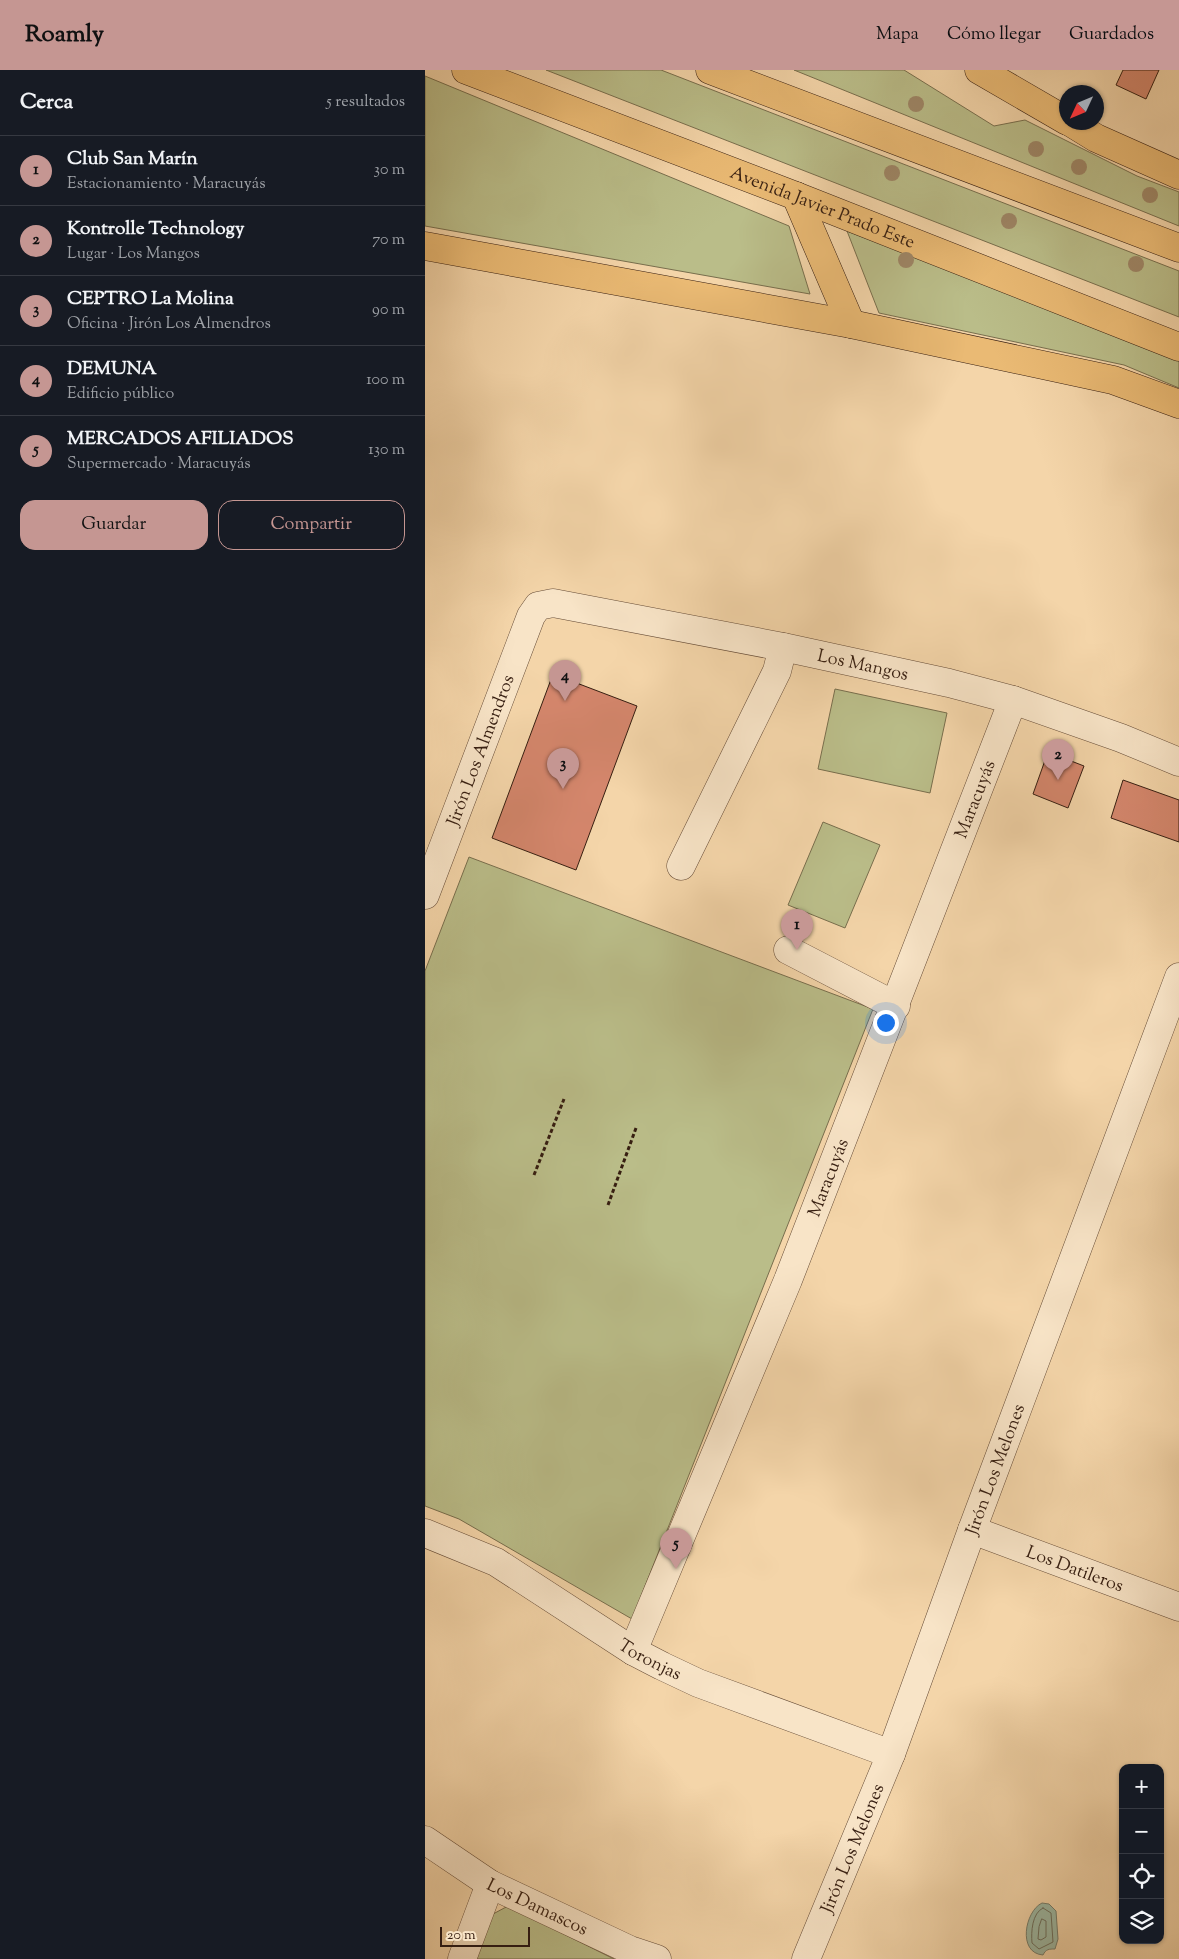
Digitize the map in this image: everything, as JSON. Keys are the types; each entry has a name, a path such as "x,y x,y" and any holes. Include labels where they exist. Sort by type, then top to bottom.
{"main road":[{"name":"Avenida Javier Prado Este","path":"467,70 796,196 1179,347"},
{"path":"710,70 1179,248"},
{"path":"979,70 1059,117"},
{"path":"1082,130 1179,176"},
{"path":"796,196 851,324"},
{"path":"425,246 851,324 1113,380 1179,404"}],"street":[{"name":"Los Mangos","path":"538,606 553,603 783,647 949,683 1013,700 1121,738 1179,762"},
{"name":"Jirón Los Almendros","path":"425,894 431,859 531,616 538,606"},
{"path":"681,866 777,671 783,647"},
{"name":"Maracuyás","path":"633,1651 788,1280 896,1006 1013,700"},
{"path":"788,950 896,1006"},
{"name":"Jirón Los Melones","path":"807,1959 891,1754 971,1530 1179,977"},
{"name":"Los Datileros","path":"971,1530 1179,1608"},
{"name":"Toronjas","path":"425,1533 496,1562 633,1651 698,1683 891,1754"},
{"name":"Los Damascos","path":"425,1840 490,1884 630,1950 657,1959"},
{"path":"462,1959 490,1884"}],"path":[{"path":"534,1175 563,1098"},
{"path":"608,1205 636,1128"}],"green space":[{"path":"546,70 661,70 1179,271 1179,317"},
{"path":"794,70 904,70 994,126 1025,120 1137,176 1179,192 1179,226"},
{"path":"425,76 789,226 810,294 425,226"},
{"path":"847,231 1126,337 1179,360 1179,388 1124,365 879,313"},
{"path":"835,689 947,713 930,793 818,769"},
{"path":"823,822 880,845 845,928 788,905"},
{"path":"469,857 873,1009 632,1619 459,1519 425,1506 425,971"},
{"path":"508,1906 614,1959 476,1959 493,1914"}],"water":[{"path":"1042,1903 1049,1904 1056,1911 1058,1939 1055,1949 1048,1950 1043,1955 1035,1953 1029,1947 1026,1931 1031,1914"}],"building":[{"path":"1123,70 1159,70 1146,99 1116,85"},
{"path":"553,674 637,706 576,870 492,838"},
{"path":"1048,752 1084,766 1068,808 1033,794"},
{"path":"1123,780 1179,800 1179,842 1111,818"}],"place":[{"name":"DEMUNA","path":"565,701"},
{"name":"Kontrolle Technology","path":"1058,780"},
{"name":"CEPTRO La Molina","path":"563,789"},
{"name":"Club San Marín","path":"797,950"},
{"name":"MERCADOS AFILIADOS","path":"676,1569"}]}
